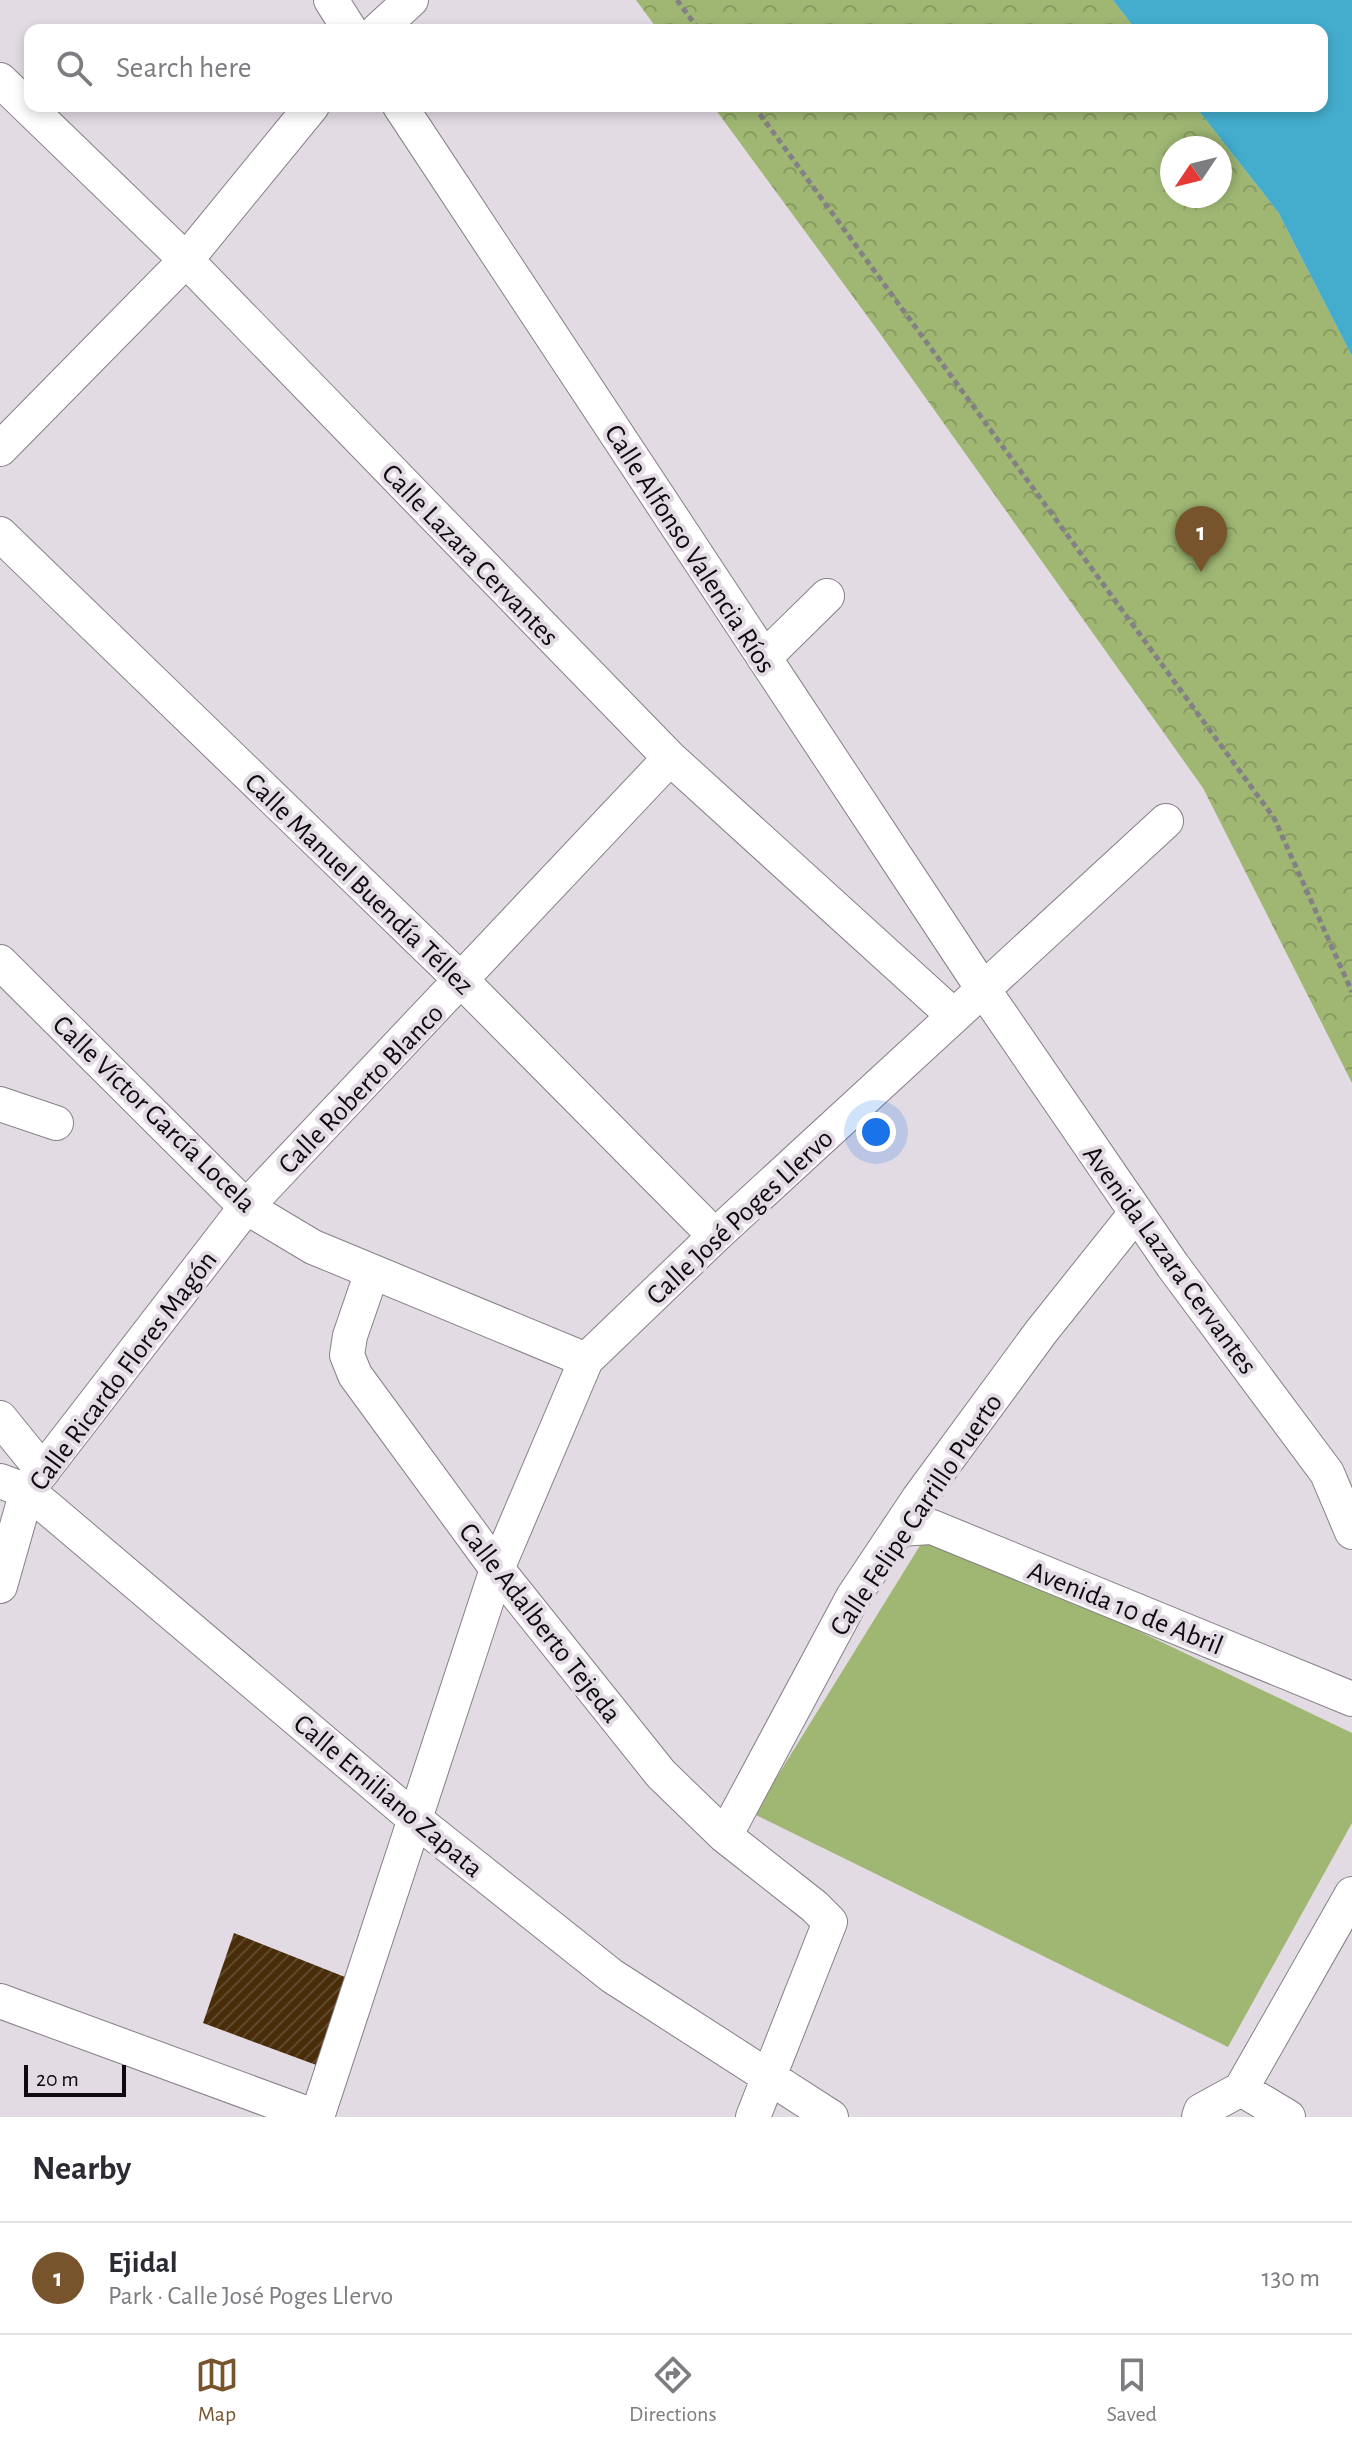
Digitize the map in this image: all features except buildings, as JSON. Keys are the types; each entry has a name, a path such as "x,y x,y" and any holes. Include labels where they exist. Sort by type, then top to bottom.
{"street":[{"path":"331,0 346,24"},
{"path":"385,24 411,0"},
{"name":"Calle Lazara Cervantes","path":"0,80 24,103"},
{"name":"Calle Lazara Cervantes","path":"33,112 186,260 670,758 954,1016"},
{"path":"0,449 186,260 307,112"},
{"name":"Calle Alfonso Valencia Ríos","path":"404,112 983,989"},
{"name":"Calle Manuel Buendía Téllez","path":"0,534 462,981 715,1236"},
{"path":"764,658 827,596"},
{"name":"Calle Roberto Blanco","path":"246,1207 670,758"},
{"name":"Calle José Poges Llervo","path":"317,2117 497,1569 586,1360 715,1236 1166,821"},
{"name":"Calle Víctor García Locela","path":"0,962 246,1207 313,1247 586,1360"},
{"name":"Avenida Lazara Cervantes","path":"983,989 1173,1266 1327,1473 1352,1532"},
{"path":"0,1104 56,1123"},
{"name":"Calle Ricardo Flores Magón","path":"0,1586 23,1481 246,1207"},
{"name":"Calle Felipe Carrillo Puerto","path":"725,1836 853,1597 898,1529 1041,1332 1136,1213"},
{"name":"Calle Adalberto Tejeda","path":"372,1272 350,1336 347,1355 355,1375 497,1569 661,1774 725,1836 830,1922 768,2078"},
{"name":"Calle Emiliano Zapata","path":"0,1418 23,1481 416,1820 612,1976 831,2117"},
{"name":"Avenida 10 de Abril","path":"898,1529 932,1527 1352,1699"},
{"path":"1199,2117 1201,2111 1241,2089 1352,1894"},
{"path":"0,2001 317,2117"},
{"path":"753,2117 768,2078"},
{"path":"1241,2089 1288,2117"}],"path":[{"path":"677,0 695,24"},
{"path":"758,112 1274,818 1352,992"}],"green space":[{"path":"636,0 1113,0 1131,24 654,24"},
{"path":"717,112 1200,112 1218,136 1160,136 1160,208 1232,208 1232,153 1278,212 1352,356 1352,1083 1203,788 876,328"},
{"path":"929,1531 1352,1733 1352,1823 1228,2047 754,1814"}],"water":[{"path":"1113,0 1352,0 1352,356 1278,212 1232,153 1232,136 1218,136 1200,112 1328,112 1328,24 1131,24"}],"place":[{"name":"Ejidal","path":"1201,572"}]}
